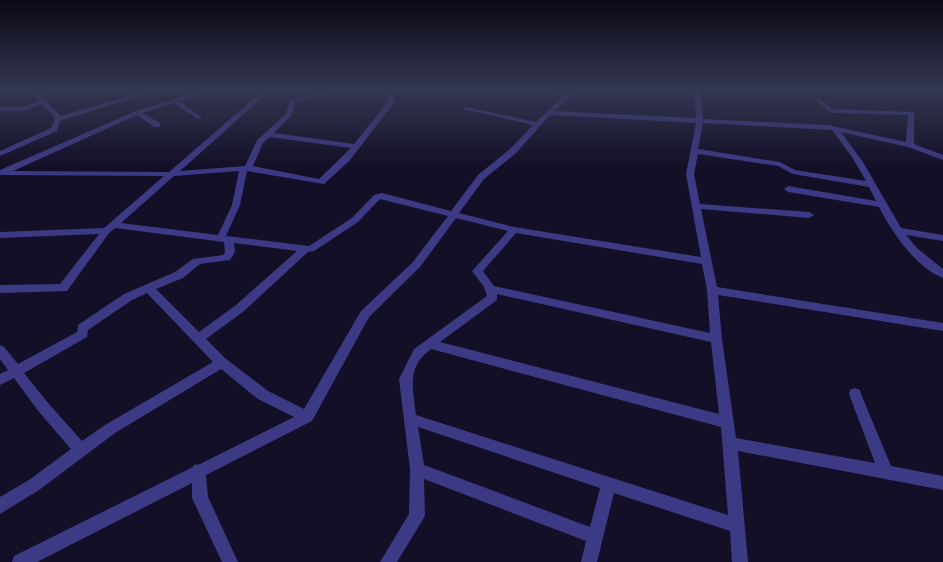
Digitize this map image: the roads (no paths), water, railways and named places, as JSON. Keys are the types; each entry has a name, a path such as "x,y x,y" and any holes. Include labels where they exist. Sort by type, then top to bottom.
{"street":[{"path":"56,115 60,119"},
{"path":"0,154 54,129 60,119 70,115"},
{"path":"0,173 131,115"},
{"path":"143,115 157,125"},
{"path":"195,115 199,118"},
{"path":"0,289 63,288 109,228 239,115"},
{"path":"0,380 83,334 82,328 128,297 150,289 197,261 226,258 230,252 225,239 240,196 246,168 261,141 285,120 287,115"},
{"path":"0,173 171,174 246,168 321,182 356,147 381,115"},
{"path":"495,115 537,124"},
{"path":"20,562 307,417 365,314 416,265 481,177 513,151 546,115"},
{"path":"596,115 835,129 910,145 943,158"},
{"path":"700,115 690,174 712,290 730,443 740,562"},
{"path":"910,145 912,115"},
{"path":"835,129 861,164 896,230 920,260 943,274"},
{"path":"268,134 356,147"},
{"path":"693,151 780,164 793,172 872,185"},
{"path":"788,189 883,205"},
{"path":"0,235 109,228 311,249 355,220 377,197 382,196 514,230 706,261"},
{"path":"696,206 809,215"},
{"path":"388,562 417,516 417,469 405,379 418,352 493,297 477,270 514,230"},
{"path":"896,230 943,238"},
{"path":"198,339 240,308 305,249"},
{"path":"150,289 222,363 263,395 307,417"},
{"path":"490,289 716,339"},
{"path":"712,290 943,327"},
{"path":"429,344 726,422"},
{"path":"0,350 81,450"},
{"path":"0,506 34,485 110,429 222,363"},
{"path":"855,394 886,472"},
{"path":"411,419 737,526"},
{"path":"730,443 943,483"},
{"path":"417,469 596,537"},
{"path":"200,470 200,498 230,562"},
{"path":"589,562 609,484"}]}
